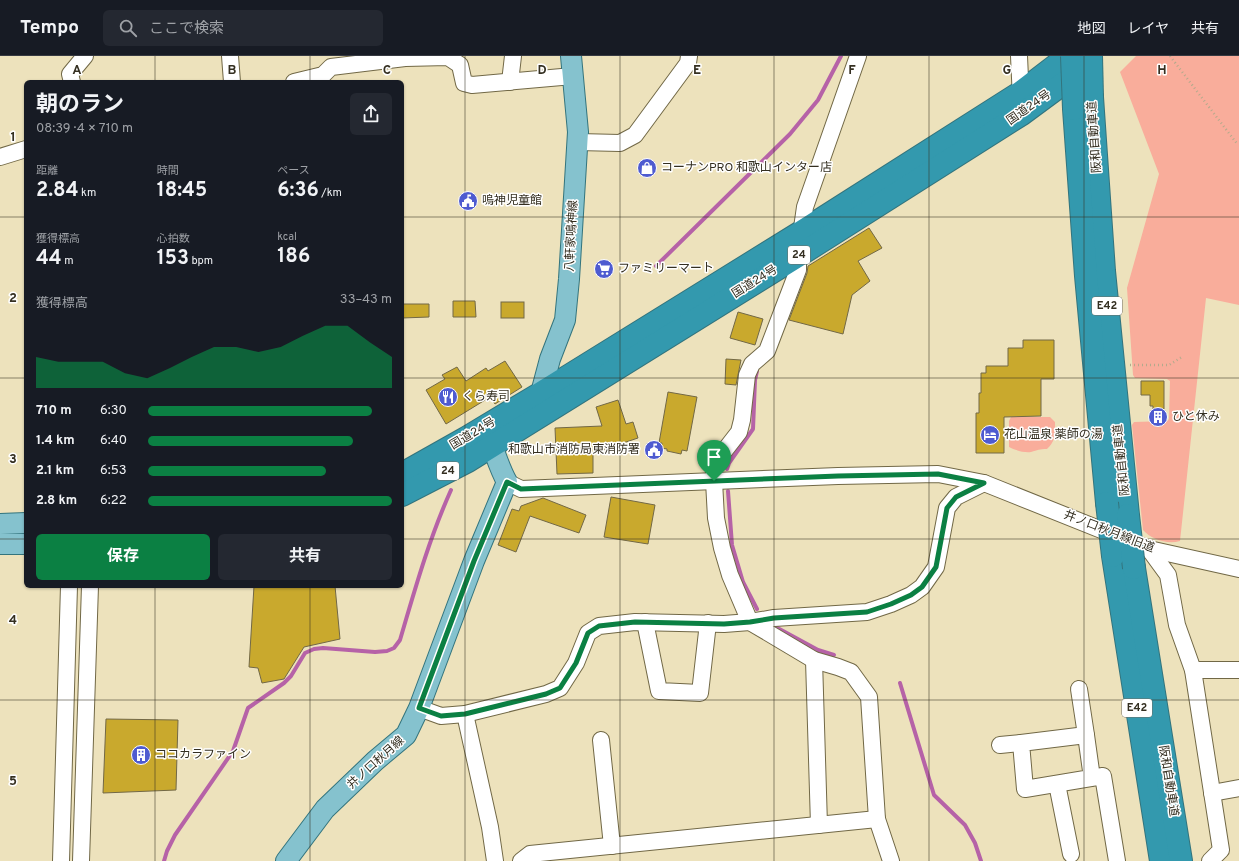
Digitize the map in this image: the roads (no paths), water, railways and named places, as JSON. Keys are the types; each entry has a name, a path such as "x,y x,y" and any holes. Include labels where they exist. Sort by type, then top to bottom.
{"highway":[{"name":"国道24号","path":"545,402 801,232 1021,92 1068,56"},
{"name":"阪和自動車道","path":"1072,56 1074,109 1086,276 1107,503 1113,556 1161,861"},
{"name":"阪和自動車道","path":"1091,56 1092,96 1104,271 1128,515 1134,568 1181,861"},
{"name":"国道24号","path":"404,473 488,437 545,402 798,256 1022,114 1100,56"},
{"name":"国道24号","path":"404,494 468,461 488,437"}],"main road":[{"name":"八軒家鳴神線","path":"545,402 550,359 565,320 570,278 578,142 571,56"},
{"path":"488,437 500,471 507,482"},
{"name":"井ノ口秋月線","path":"286,861 325,809 375,761 406,735 419,708 474,561 507,482"},
{"path":"0,524 24,523"},
{"path":"0,544 24,544"}],"street":[{"path":"72,80 70,74 85,56"},
{"path":"230,56 232,80"},
{"path":"510,82 513,56"},
{"path":"578,142 620,144 635,135 676,82 688,63 689,56"},
{"path":"858,56 805,207 798,256 798,270 767,352 752,364 747,375 742,420 739,432 718,459 714,468 714,481 716,518 722,548 730,575 750,622 814,660 838,666 851,672 869,697 877,820 890,861"},
{"path":"1019,56 1022,114"},
{"path":"302,80 323,75 331,68 405,58 448,57 460,65 464,83 472,85 573,76"},
{"path":"0,157 24,150"},
{"name":"井ノ口秋月線旧道","path":"507,482 521,489 938,474 984,483 1150,549 1239,569"},
{"path":"419,708 441,716 465,714 546,694 560,688 576,663 588,633 599,626 635,622 708,624 750,622 774,618 867,612 891,604 911,595 922,587 936,567 947,508 956,497 984,483"},
{"path":"1150,549 1168,575 1177,626 1193,670 1221,850 1210,861"},
{"path":"61,861 69,588"},
{"path":"81,861 90,588"},
{"path":"645,622 659,691 700,693 708,624"},
{"path":"814,660 819,825"},
{"path":"1193,670 1239,670"},
{"path":"1079,689 1092,778"},
{"path":"465,714 490,827 495,861"},
{"path":"1000,745 1086,735"},
{"path":"601,740 612,846"},
{"path":"1021,743 1025,789 1103,776 1117,861"},
{"path":"1057,784 1071,854"},
{"path":"1212,793 1239,788"},
{"path":"522,861 530,854 877,820"}],"waterway":[{"path":"656,266 790,134 818,100 841,56"},
{"path":"727,469 729,463 753,429 755,380 757,371"},
{"path":"164,861 175,835 233,751 248,708 284,683 291,676 305,653 314,649 323,648 375,652 387,651 394,648 400,640 429,546 451,490"},
{"path":"728,491 732,545 743,582 757,609"},
{"path":"772,625 818,650 834,655"},
{"path":"900,683 934,795 965,825 975,843 981,861"}],"place":[{"name":"コーナンPRO 和歌山インター店","path":"647,168"},
{"name":"嗚神児童館","path":"468,201"},
{"name":"ファミリーマート","path":"604,269"},
{"name":"くら寿司","path":"448,397"},
{"name":"ひと休み","path":"1158,417"},
{"name":"花山温泉 薬師の湯","path":"990,435"},
{"name":"和歌山市消防局東消防署","path":"654,450"},
{"name":"ココカラファイン","path":"141,755"}]}
